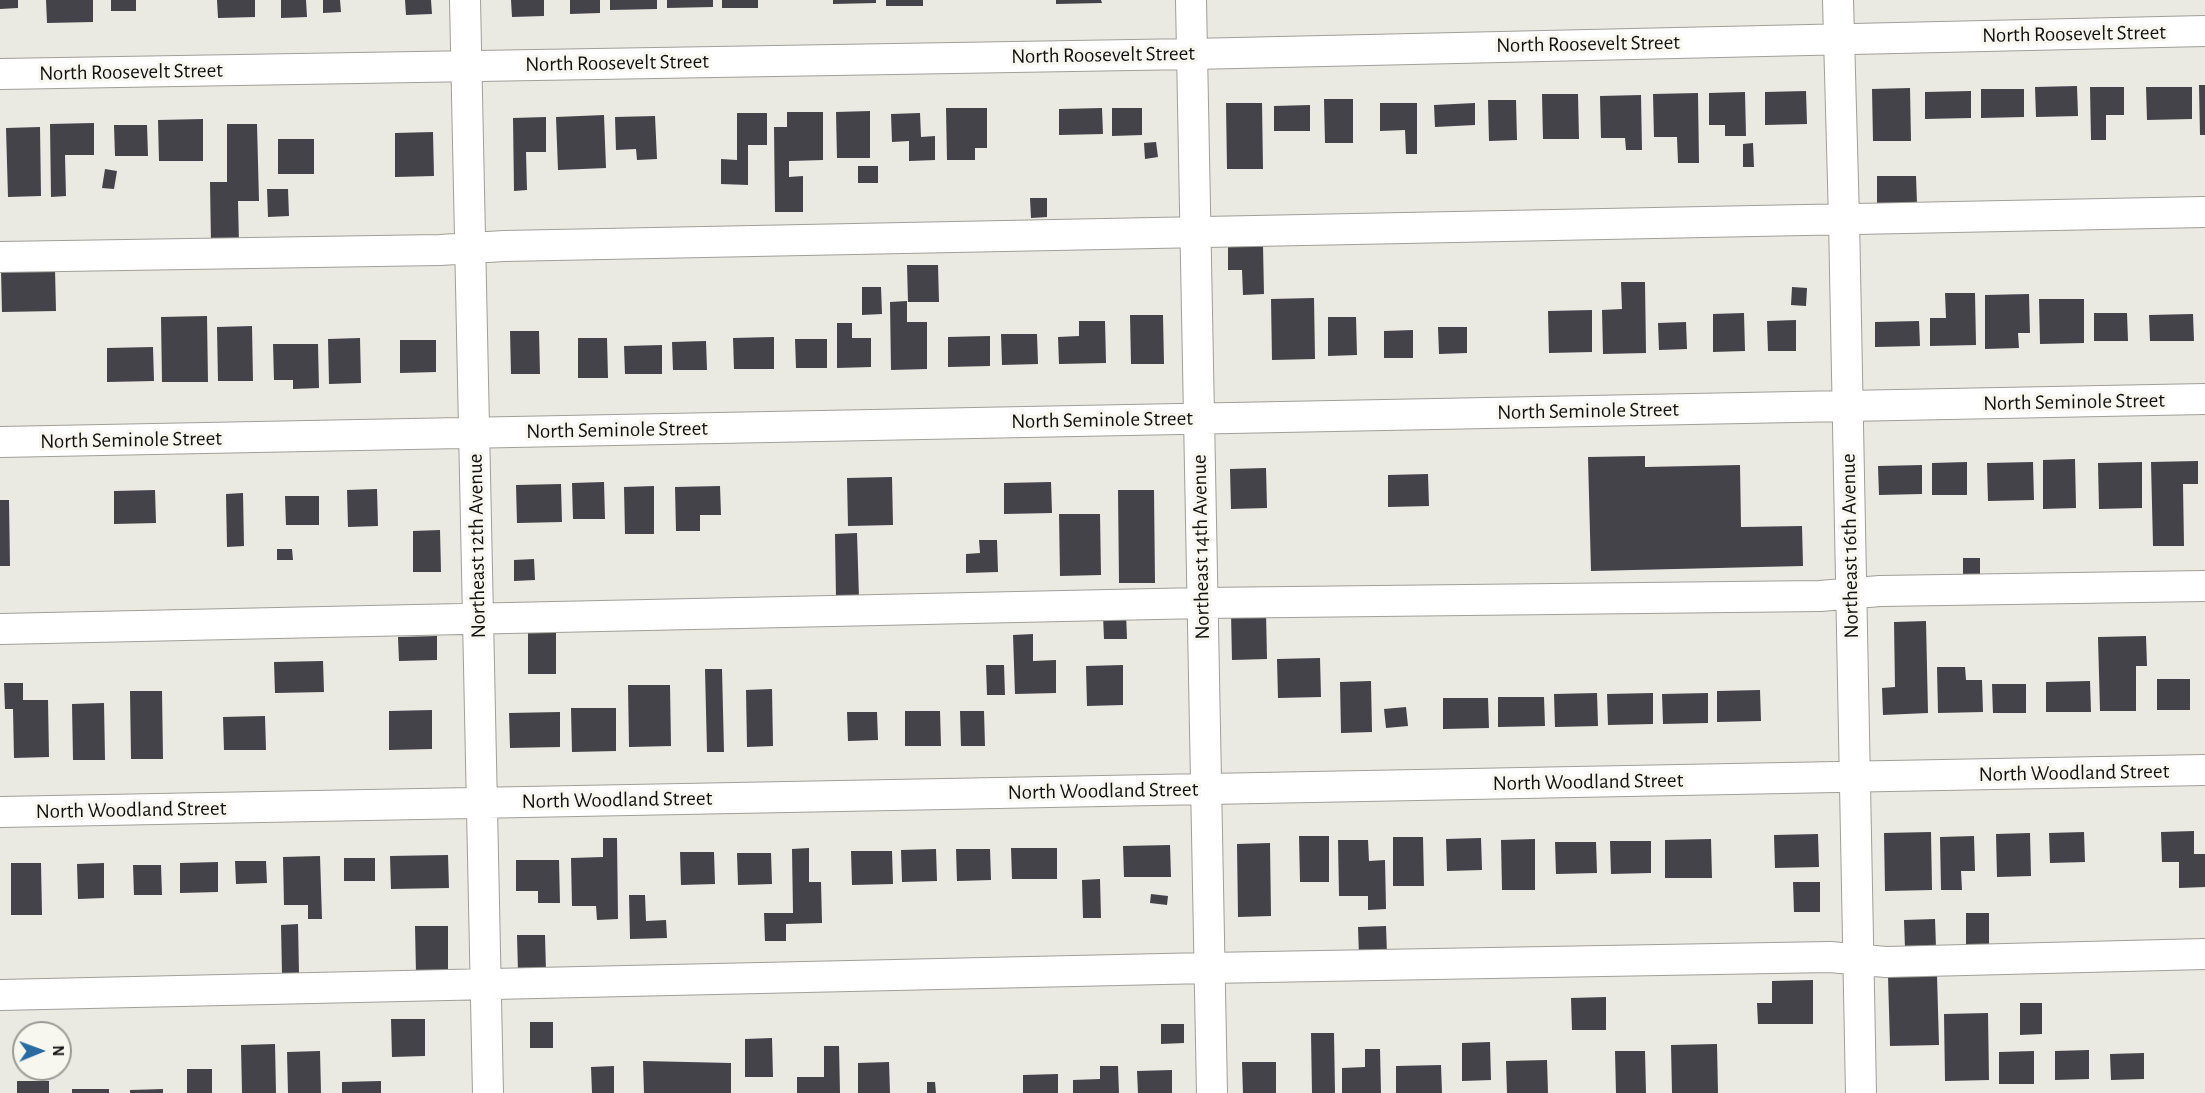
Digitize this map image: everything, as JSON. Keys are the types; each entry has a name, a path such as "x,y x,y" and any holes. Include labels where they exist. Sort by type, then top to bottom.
{"street":[{"name":"Northeast 12th Avenue","path":"465,0 488,1093"},
{"name":"Northeast 14th Avenue","path":"1191,0 1212,1093"},
{"name":"Northeast 16th Avenue","path":"1838,0 1861,1093"},
{"name":"North Roosevelt Street","path":"0,74 1192,54 2205,32"},
{"path":"0,257 2205,212"},
{"name":"North Seminole Street","path":"0,442 2205,399"},
{"path":"0,629 1202,603 1851,594 1880,591 2205,586"},
{"name":"North Woodland Street","path":"0,812 2205,770"},
{"path":"0,995 487,986 1208,968 1818,957 1886,962 2205,954"}],"building":[{"path":"0,0 18,0 18,8 0,9"},
{"path":"46,0 93,0 93,22 47,23"},
{"path":"111,0 136,0 136,11 111,11"},
{"path":"217,0 255,0 255,17 218,18"},
{"path":"281,0 306,0 307,17 281,18"},
{"path":"323,0 340,0 341,12 323,13"},
{"path":"405,0 431,0 432,14 406,15"},
{"path":"511,0 544,0 544,16 512,17"},
{"path":"570,0 600,0 600,13 570,14"},
{"path":"610,0 657,0 657,9 610,10"},
{"path":"667,0 713,0 713,7 667,8"},
{"path":"722,0 758,0 758,8 722,8"},
{"path":"833,0 876,0 876,3 833,4"},
{"path":"886,0 923,0 923,6 886,6"},
{"path":"1056,0 1101,0 1102,3 1056,4"},
{"path":"2199,85 2205,85 2205,135 2200,135"},
{"path":"2077,86 2078,116 2036,117 2035,87"},
{"path":"2090,87 2124,87 2124,115 2106,115 2106,140 2091,140"},
{"path":"2146,87 2192,87 2192,119 2147,120"},
{"path":"1910,88 1911,141 1873,141 1872,89"},
{"path":"1981,89 2024,89 2024,117 1981,118"},
{"path":"1806,91 1807,124 1765,125 1765,92"},
{"path":"1971,91 1971,118 1925,119 1925,92"},
{"path":"1745,92 1746,136 1725,136 1725,125 1709,125 1709,93"},
{"path":"1698,93 1699,163 1678,163 1677,137 1654,137 1653,94"},
{"path":"1542,94 1578,94 1579,139 1543,139"},
{"path":"1641,95 1642,150 1626,150 1625,138 1601,138 1600,96"},
{"path":"1324,99 1353,99 1353,143 1325,143"},
{"path":"1488,100 1516,100 1517,140 1489,141"},
{"path":"1226,103 1262,103 1263,169 1227,169"},
{"path":"1380,103 1417,103 1417,154 1406,154 1405,130 1380,131"},
{"path":"1475,103 1475,125 1435,127 1434,105"},
{"path":"1310,105 1310,131 1274,131 1274,106"},
{"path":"946,108 987,108 987,148 975,148 975,160 947,160"},
{"path":"1102,108 1103,134 1059,135 1059,109"},
{"path":"1112,108 1142,108 1142,135 1112,136"},
{"path":"870,111 870,158 837,158 836,112"},
{"path":"787,112 823,112 823,160 789,161 789,177 803,176 803,212 775,212 774,127 787,127"},
{"path":"737,113 767,113 767,145 748,145 748,185 721,184 721,159 737,160"},
{"path":"920,113 921,137 935,136 935,160 909,161 909,141 892,142 891,114"},
{"path":"604,115 606,168 558,170 556,117"},
{"path":"655,116 657,159 637,160 636,149 616,150 615,117"},
{"path":"546,117 546,152 526,152 527,190 514,191 513,118"},
{"path":"203,119 203,161 159,161 158,120"},
{"path":"94,123 94,155 65,155 66,196 51,197 50,124"},
{"path":"227,124 257,124 259,201 238,201 239,244 211,244 210,182 227,182"},
{"path":"114,125 147,125 148,156 115,156"},
{"path":"40,127 41,196 8,197 6,128"},
{"path":"433,132 434,176 395,177 395,133"},
{"path":"278,139 314,139 314,174 278,174"},
{"path":"1156,142 1158,157 1145,159 1144,143"},
{"path":"1753,143 1754,167 1743,167 1743,144"},
{"path":"858,166 878,166 878,183 858,183"},
{"path":"105,169 117,171 114,189 102,188"},
{"path":"1877,176 1916,176 1917,204 1877,205"},
{"path":"267,189 288,189 289,216 268,217"},
{"path":"1030,198 1047,198 1047,217 1031,218"},
{"path":"1263,245 1264,294 1243,295 1242,270 1228,270 1228,246"},
{"path":"907,265 938,265 939,302 908,302"},
{"path":"55,269 56,311 2,312 1,270"},
{"path":"1621,282 1645,282 1646,353 1603,354 1602,310 1622,309"},
{"path":"862,287 881,287 882,314 862,315"},
{"path":"1792,287 1807,288 1806,306 1791,305"},
{"path":"1945,293 1975,293 1976,345 1930,346 1930,318 1946,318"},
{"path":"2029,294 2030,333 2018,333 2019,348 1985,349 1985,295"},
{"path":"1314,298 1315,359 1272,360 1271,299"},
{"path":"2039,299 2084,299 2084,343 2040,344"},
{"path":"907,301 907,322 927,322 927,369 891,370 890,302"},
{"path":"1592,310 1592,352 1549,353 1548,311"},
{"path":"1744,313 1745,351 1713,352 1713,314"},
{"path":"2094,313 2127,313 2128,341 2094,341"},
{"path":"2193,314 2194,341 2150,341 2149,315"},
{"path":"1130,315 1163,315 1164,364 1131,364"},
{"path":"207,316 208,382 162,382 161,317"},
{"path":"1328,317 1356,317 1357,355 1328,356"},
{"path":"1796,320 1796,351 1768,351 1767,321"},
{"path":"1079,321 1105,321 1106,363 1059,364 1058,337 1079,336"},
{"path":"1919,321 1920,346 1875,347 1875,322"},
{"path":"1686,322 1687,349 1659,350 1658,323"},
{"path":"837,323 852,323 852,338 871,338 871,367 837,368"},
{"path":"252,326 253,381 218,381 217,327"},
{"path":"1438,327 1467,327 1467,353 1439,354"},
{"path":"1413,330 1413,358 1384,358 1384,331"},
{"path":"510,331 539,331 540,374 511,374"},
{"path":"1001,334 1037,334 1038,364 1002,365"},
{"path":"990,336 990,366 948,367 948,337"},
{"path":"774,337 774,369 734,369 733,338"},
{"path":"360,338 361,383 329,384 328,339"},
{"path":"578,338 607,338 608,378 578,378"},
{"path":"795,339 827,339 827,368 796,368"},
{"path":"400,340 436,340 436,372 400,373"},
{"path":"706,341 707,370 673,370 672,342"},
{"path":"273,344 318,344 319,388 293,389 293,380 274,380"},
{"path":"662,345 662,374 625,374 624,346"},
{"path":"153,347 154,381 107,382 107,348"},
{"path":"1645,456 1645,467 1740,465 1741,527 1802,526 1803,566 1591,571 1588,457"},
{"path":"2075,459 2076,508 2043,509 2043,460"},
{"path":"2198,461 2198,484 2183,484 2184,546 2153,546 2151,462"},
{"path":"1967,462 1967,495 1932,495 1932,463"},
{"path":"2033,462 2034,500 1988,501 1987,463"},
{"path":"2142,462 2142,508 2099,509 2098,463"},
{"path":"1922,465 1922,494 1879,495 1878,466"},
{"path":"1266,468 1267,508 1231,509 1230,469"},
{"path":"1428,474 1429,506 1388,507 1388,475"},
{"path":"892,477 893,525 848,526 847,478"},
{"path":"604,482 605,519 573,519 572,483"},
{"path":"1051,482 1052,513 1004,514 1004,483"},
{"path":"561,484 562,522 517,523 516,485"},
{"path":"654,486 654,534 625,534 624,487"},
{"path":"720,486 721,515 700,515 700,531 676,531 675,487"},
{"path":"377,489 378,526 348,527 347,490"},
{"path":"155,490 156,523 114,524 114,491"},
{"path":"1118,490 1154,490 1155,583 1119,583"},
{"path":"243,493 244,546 227,547 226,494"},
{"path":"285,496 319,496 319,525 286,525"},
{"path":"0,500 9,500 10,566 0,566"},
{"path":"1059,514 1100,514 1101,575 1060,576"},
{"path":"440,530 441,572 413,572 413,531"},
{"path":"857,533 859,598 836,598 835,534"},
{"path":"979,540 997,540 998,572 966,573 966,554 980,553"},
{"path":"277,549 292,549 293,560 277,560"},
{"path":"1963,558 1980,558 1980,578 1963,578"},
{"path":"534,559 535,580 514,581 514,560"},
{"path":"1266,612 1267,659 1232,660 1231,613"},
{"path":"1126,614 1127,639 1104,639 1103,615"},
{"path":"1926,621 1928,713 1883,715 1882,688 1895,687 1894,622"},
{"path":"528,633 556,633 556,674 528,674"},
{"path":"1033,634 1033,661 1056,660 1056,693 1015,694 1013,635"},
{"path":"437,636 437,660 399,661 398,637"},
{"path":"2146,636 2147,666 2136,666 2136,711 2100,711 2098,637"},
{"path":"1320,658 1321,697 1278,698 1277,659"},
{"path":"323,661 324,692 275,693 274,662"},
{"path":"986,665 1004,665 1005,695 987,695"},
{"path":"1123,665 1123,705 1087,706 1086,666"},
{"path":"1937,667 1965,667 1966,680 1982,680 1983,712 1938,713"},
{"path":"705,669 722,669 724,752 707,752"},
{"path":"2157,679 2190,679 2190,710 2157,710"},
{"path":"1371,681 1372,732 1341,733 1340,682"},
{"path":"2090,681 2091,712 2046,712 2046,682"},
{"path":"4,683 23,683 23,700 48,700 49,757 14,758 13,709 5,709"},
{"path":"1992,684 2026,684 2026,713 1993,713"},
{"path":"628,685 670,685 671,746 629,747"},
{"path":"772,689 773,746 747,747 746,690"},
{"path":"1760,690 1761,721 1717,722 1717,691"},
{"path":"130,691 162,691 163,759 131,759"},
{"path":"1597,693 1598,726 1555,727 1554,694"},
{"path":"1653,693 1653,724 1608,725 1607,694"},
{"path":"1708,693 1708,723 1663,724 1662,694"},
{"path":"1498,697 1544,697 1545,726 1498,727"},
{"path":"1443,698 1488,698 1489,728 1443,729"},
{"path":"104,703 105,760 73,760 72,704"},
{"path":"1406,707 1408,726 1386,728 1384,709"},
{"path":"571,708 616,708 616,751 572,752"},
{"path":"432,710 432,749 389,750 389,711"},
{"path":"905,711 940,711 941,746 905,746"},
{"path":"960,711 984,711 985,746 961,746"},
{"path":"560,712 560,747 510,748 509,713"},
{"path":"847,712 877,712 878,740 848,741"},
{"path":"265,716 266,750 224,750 223,717"},
{"path":"2194,831 2194,854 2205,854 2205,887 2179,888 2179,862 2162,862 2161,832"},
{"path":"1931,832 1932,890 1885,891 1884,833"},
{"path":"2084,832 2085,862 2050,863 2049,833"},
{"path":"2030,833 2031,876 1997,877 1996,834"},
{"path":"1818,834 1819,867 1775,868 1774,835"},
{"path":"1299,836 1329,836 1329,882 1300,882"},
{"path":"1974,836 1975,871 1961,871 1962,890 1941,890 1940,837"},
{"path":"1393,837 1423,837 1424,886 1393,886"},
{"path":"603,838 617,838 618,919 597,920 596,906 572,906 571,858 603,857"},
{"path":"1481,838 1482,870 1447,871 1446,839"},
{"path":"1535,839 1535,890 1502,890 1501,840"},
{"path":"1711,839 1712,878 1665,878 1665,840"},
{"path":"1338,840 1368,840 1369,861 1385,860 1386,909 1368,910 1368,896 1339,896"},
{"path":"1610,841 1651,841 1651,873 1611,874"},
{"path":"1555,842 1596,842 1597,873 1556,874"},
{"path":"1270,843 1271,916 1238,917 1237,844"},
{"path":"1170,845 1171,877 1124,877 1123,846"},
{"path":"809,848 809,882 821,882 822,923 786,924 786,941 765,941 764,913 793,913 792,849"},
{"path":"1011,848 1057,848 1057,879 1012,879"},
{"path":"936,849 937,881 902,882 901,850"},
{"path":"956,849 990,849 991,880 957,881"},
{"path":"851,851 892,851 893,884 852,885"},
{"path":"680,852 714,852 715,884 681,885"},
{"path":"737,853 771,853 772,884 738,885"},
{"path":"448,855 449,888 391,889 390,856"},
{"path":"320,856 322,919 308,919 308,905 284,905 283,857"},
{"path":"344,858 375,858 375,881 344,881"},
{"path":"516,860 559,860 560,903 538,903 538,891 516,891"},
{"path":"235,861 266,861 267,883 236,884"},
{"path":"218,862 218,892 180,893 180,863"},
{"path":"11,863 41,863 42,915 11,915"},
{"path":"104,863 104,898 78,899 77,864"},
{"path":"133,865 161,865 162,895 134,895"},
{"path":"1100,879 1101,918 1083,918 1082,880"},
{"path":"1793,882 1820,882 1820,912 1794,912"},
{"path":"1151,894 1168,896 1167,905 1150,903"},
{"path":"629,895 645,895 646,921 666,920 667,938 630,939"},
{"path":"1966,913 1989,913 1989,947 1966,948"},
{"path":"1935,919 1936,948 1905,949 1904,920"},
{"path":"298,924 299,974 282,975 281,925"},
{"path":"415,926 448,926 448,972 416,973"},
{"path":"1386,926 1387,955 1359,956 1358,927"},
{"path":"517,935 545,935 546,972 518,972"},
{"path":"1937,975 1939,1045 1890,1046 1888,976"},
{"path":"1813,980 1813,1024 1758,1024 1757,1003 1772,1003 1772,981"},
{"path":"1606,997 1606,1030 1572,1030 1571,998"},
{"path":"2020,1003 2042,1003 2042,1034 2020,1035"},
{"path":"1988,1013 1989,1080 1945,1081 1944,1014"},
{"path":"391,1019 425,1019 425,1056 392,1057"},
{"path":"530,1022 553,1022 553,1048 530,1048"},
{"path":"1161,1024 1184,1024 1184,1043 1161,1044"},
{"path":"1311,1033 1334,1033 1335,1093 1312,1093"},
{"path":"772,1038 773,1077 745,1077 745,1039"},
{"path":"1490,1042 1491,1080 1462,1081 1462,1043"},
{"path":"275,1044 276,1093 242,1093 241,1045"},
{"path":"1717,1044 1718,1093 1672,1093 1671,1045"},
{"path":"824,1046 839,1046 840,1093 797,1093 797,1077 824,1077"},
{"path":"1365,1049 1380,1049 1381,1093 1342,1093 1342,1068 1365,1067"},
{"path":"2089,1050 2089,1079 2055,1080 2055,1051"},
{"path":"320,1051 321,1093 288,1093 287,1052"},
{"path":"1615,1051 1645,1051 1646,1093 1616,1093"},
{"path":"2034,1051 2034,1084 1999,1084 1999,1052"},
{"path":"2144,1053 2144,1079 2111,1080 2110,1054"},
{"path":"1547,1060 1548,1093 1507,1093 1506,1061"},
{"path":"643,1061 731,1063 731,1093 644,1093"},
{"path":"889,1062 890,1093 858,1093 858,1063"},
{"path":"1242,1062 1276,1062 1276,1093 1243,1093"},
{"path":"1441,1065 1442,1093 1396,1093 1396,1066"},
{"path":"614,1066 614,1093 592,1093 591,1067"},
{"path":"1100,1066 1118,1066 1119,1093 1073,1093 1073,1080 1100,1079"},
{"path":"187,1069 212,1069 212,1093 187,1093"},
{"path":"1172,1070 1172,1093 1138,1093 1137,1071"},
{"path":"1058,1074 1058,1093 1023,1093 1023,1075"},
{"path":"17,1081 49,1081 49,1093 17,1093"},
{"path":"381,1081 381,1093 342,1093 342,1082"},
{"path":"927,1082 935,1082 936,1093 927,1093"},
{"path":"72,1089 109,1089 109,1093 72,1093"},
{"path":"163,1089 163,1093 130,1093 130,1090"}]}
